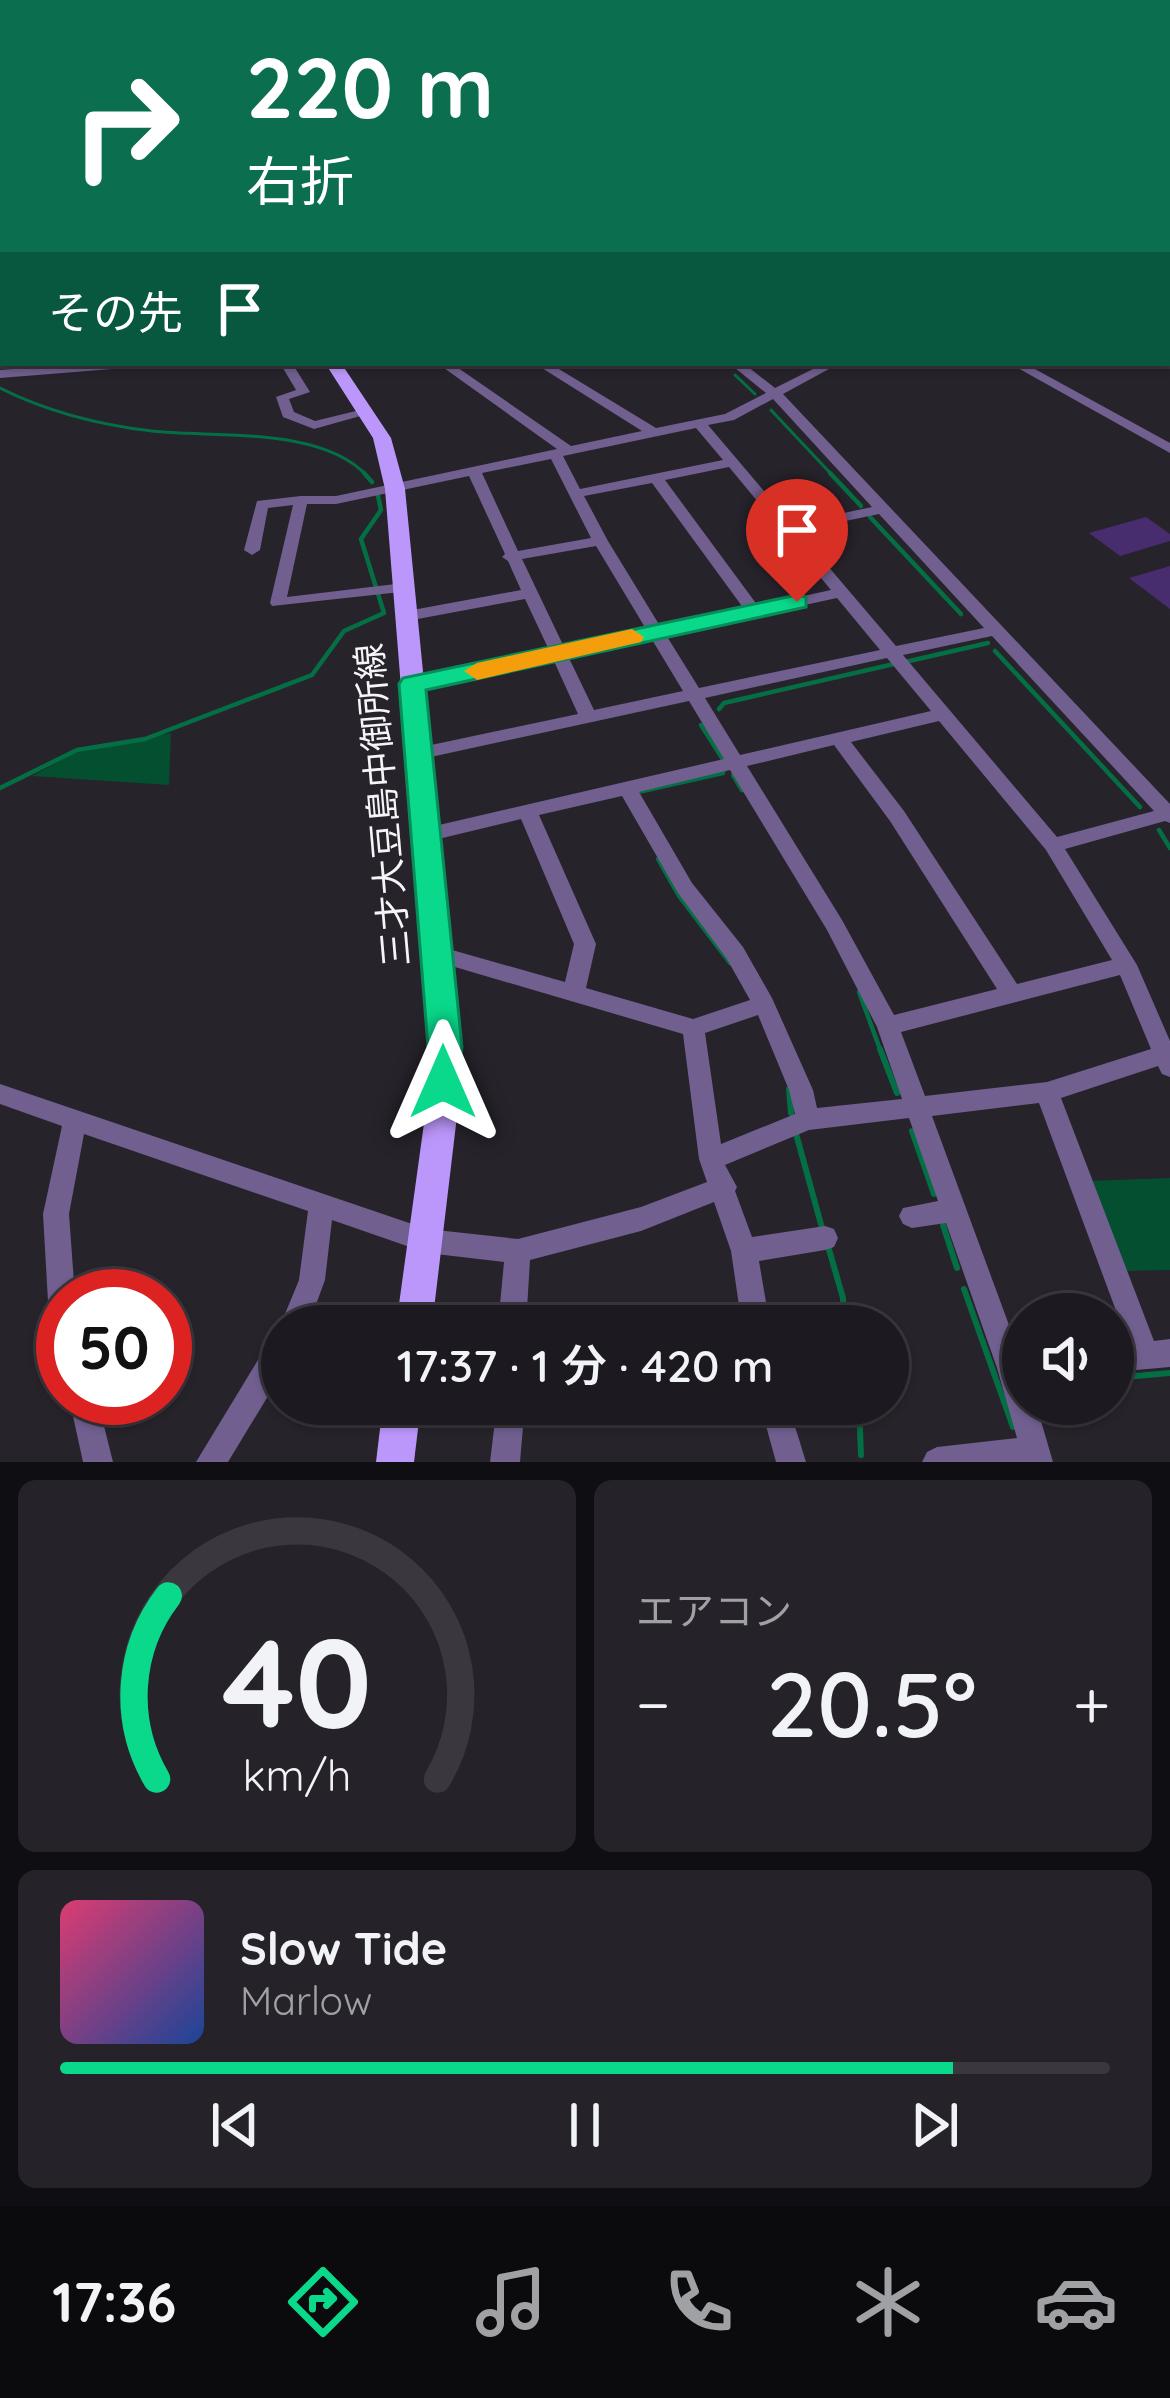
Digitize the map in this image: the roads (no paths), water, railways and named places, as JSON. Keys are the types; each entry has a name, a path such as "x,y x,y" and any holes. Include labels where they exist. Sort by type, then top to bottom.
{"main road":[{"name":"三才大豆島中御所線","path":"335,366 389,455 395,489 390,597 412,684 438,954 445,1047 417,1305"},
{"path":"395,1462 399,1425"}],"street":[{"path":"0,374 64,366"},
{"path":"288,366 304,392 282,397 289,415 314,425 364,413"},
{"path":"447,366 562,452 575,494 600,541 835,926 888,1026 1002,1328"},
{"path":"544,366 654,433"},
{"path":"739,366 775,394 1169,815 1052,844"},
{"path":"252,550 262,504 336,500 729,417 828,366"},
{"path":"1020,366 1170,448"},
{"path":"700,424 1052,844 1126,965 1168,1058 1047,1092 808,1120 711,1159"},
{"path":"575,494 733,462"},
{"path":"473,470 589,718"},
{"path":"656,478 754,610"},
{"path":"278,602 302,500"},
{"path":"789,529 883,509"},
{"path":"510,557 600,541"},
{"path":"412,684 840,593"},
{"path":"278,602 528,594"},
{"path":"278,602 292,616"},
{"path":"417,754 996,630"},
{"path":"426,836 944,714"},
{"path":"840,740 897,816 1010,992"},
{"path":"627,788 685,888 735,953 764,1004 801,1090 808,1120"},
{"path":"528,812 585,944 574,992"},
{"path":"438,954 694,1028 764,1004"},
{"path":"888,1026 1126,965"},
{"path":"694,1028 711,1159 744,1251 753,1305"},
{"path":"1047,1092 1158,1354"},
{"path":"0,1094 427,1241 518,1251 641,1219 724,1187"},
{"path":"60,1269 56,1214 75,1119"},
{"path":"302,1305 311,1280 321,1205"},
{"path":"912,1216 956,1210"},
{"path":"744,1251 825,1238"},
{"path":"514,1305 518,1251"},
{"path":"211,1462 261,1381"},
{"path":"89,1425 98,1462"},
{"path":"505,1462 509,1425"},
{"path":"780,1425 790,1462"},
{"path":"938,1462 1036,1456 1029,1425"}],"waterway":[{"path":"735,375 755,394"},
{"path":"0,388 55,410 113,425 296,442 347,460 366,475"},
{"path":"771,410 833,476"},
{"path":"830,473 861,506"},
{"path":"366,475 372,482"},
{"path":"0,788 77,750 145,739 312,675 344,631 384,613 361,539 381,510 378,496"},
{"path":"870,517 961,614"},
{"path":"905,662 988,643"},
{"path":"995,651 1140,807"},
{"path":"719,709 724,703 894,664"},
{"path":"638,792 723,773 724,761 701,725"},
{"path":"733,775 742,790"},
{"path":"1159,830 1170,848"},
{"path":"658,859 679,896 730,963"},
{"path":"859,992 881,1052"},
{"path":"880,1049 897,1093"},
{"path":"789,1089 791,1113"},
{"path":"795,1130 822,1228"},
{"path":"912,1131 934,1194"},
{"path":"943,1225 957,1268"},
{"path":"828,1246 843,1305"},
{"path":"964,1289 1013,1427"},
{"path":"1134,1376 1170,1373"},
{"path":"860,1425 861,1455"}]}
